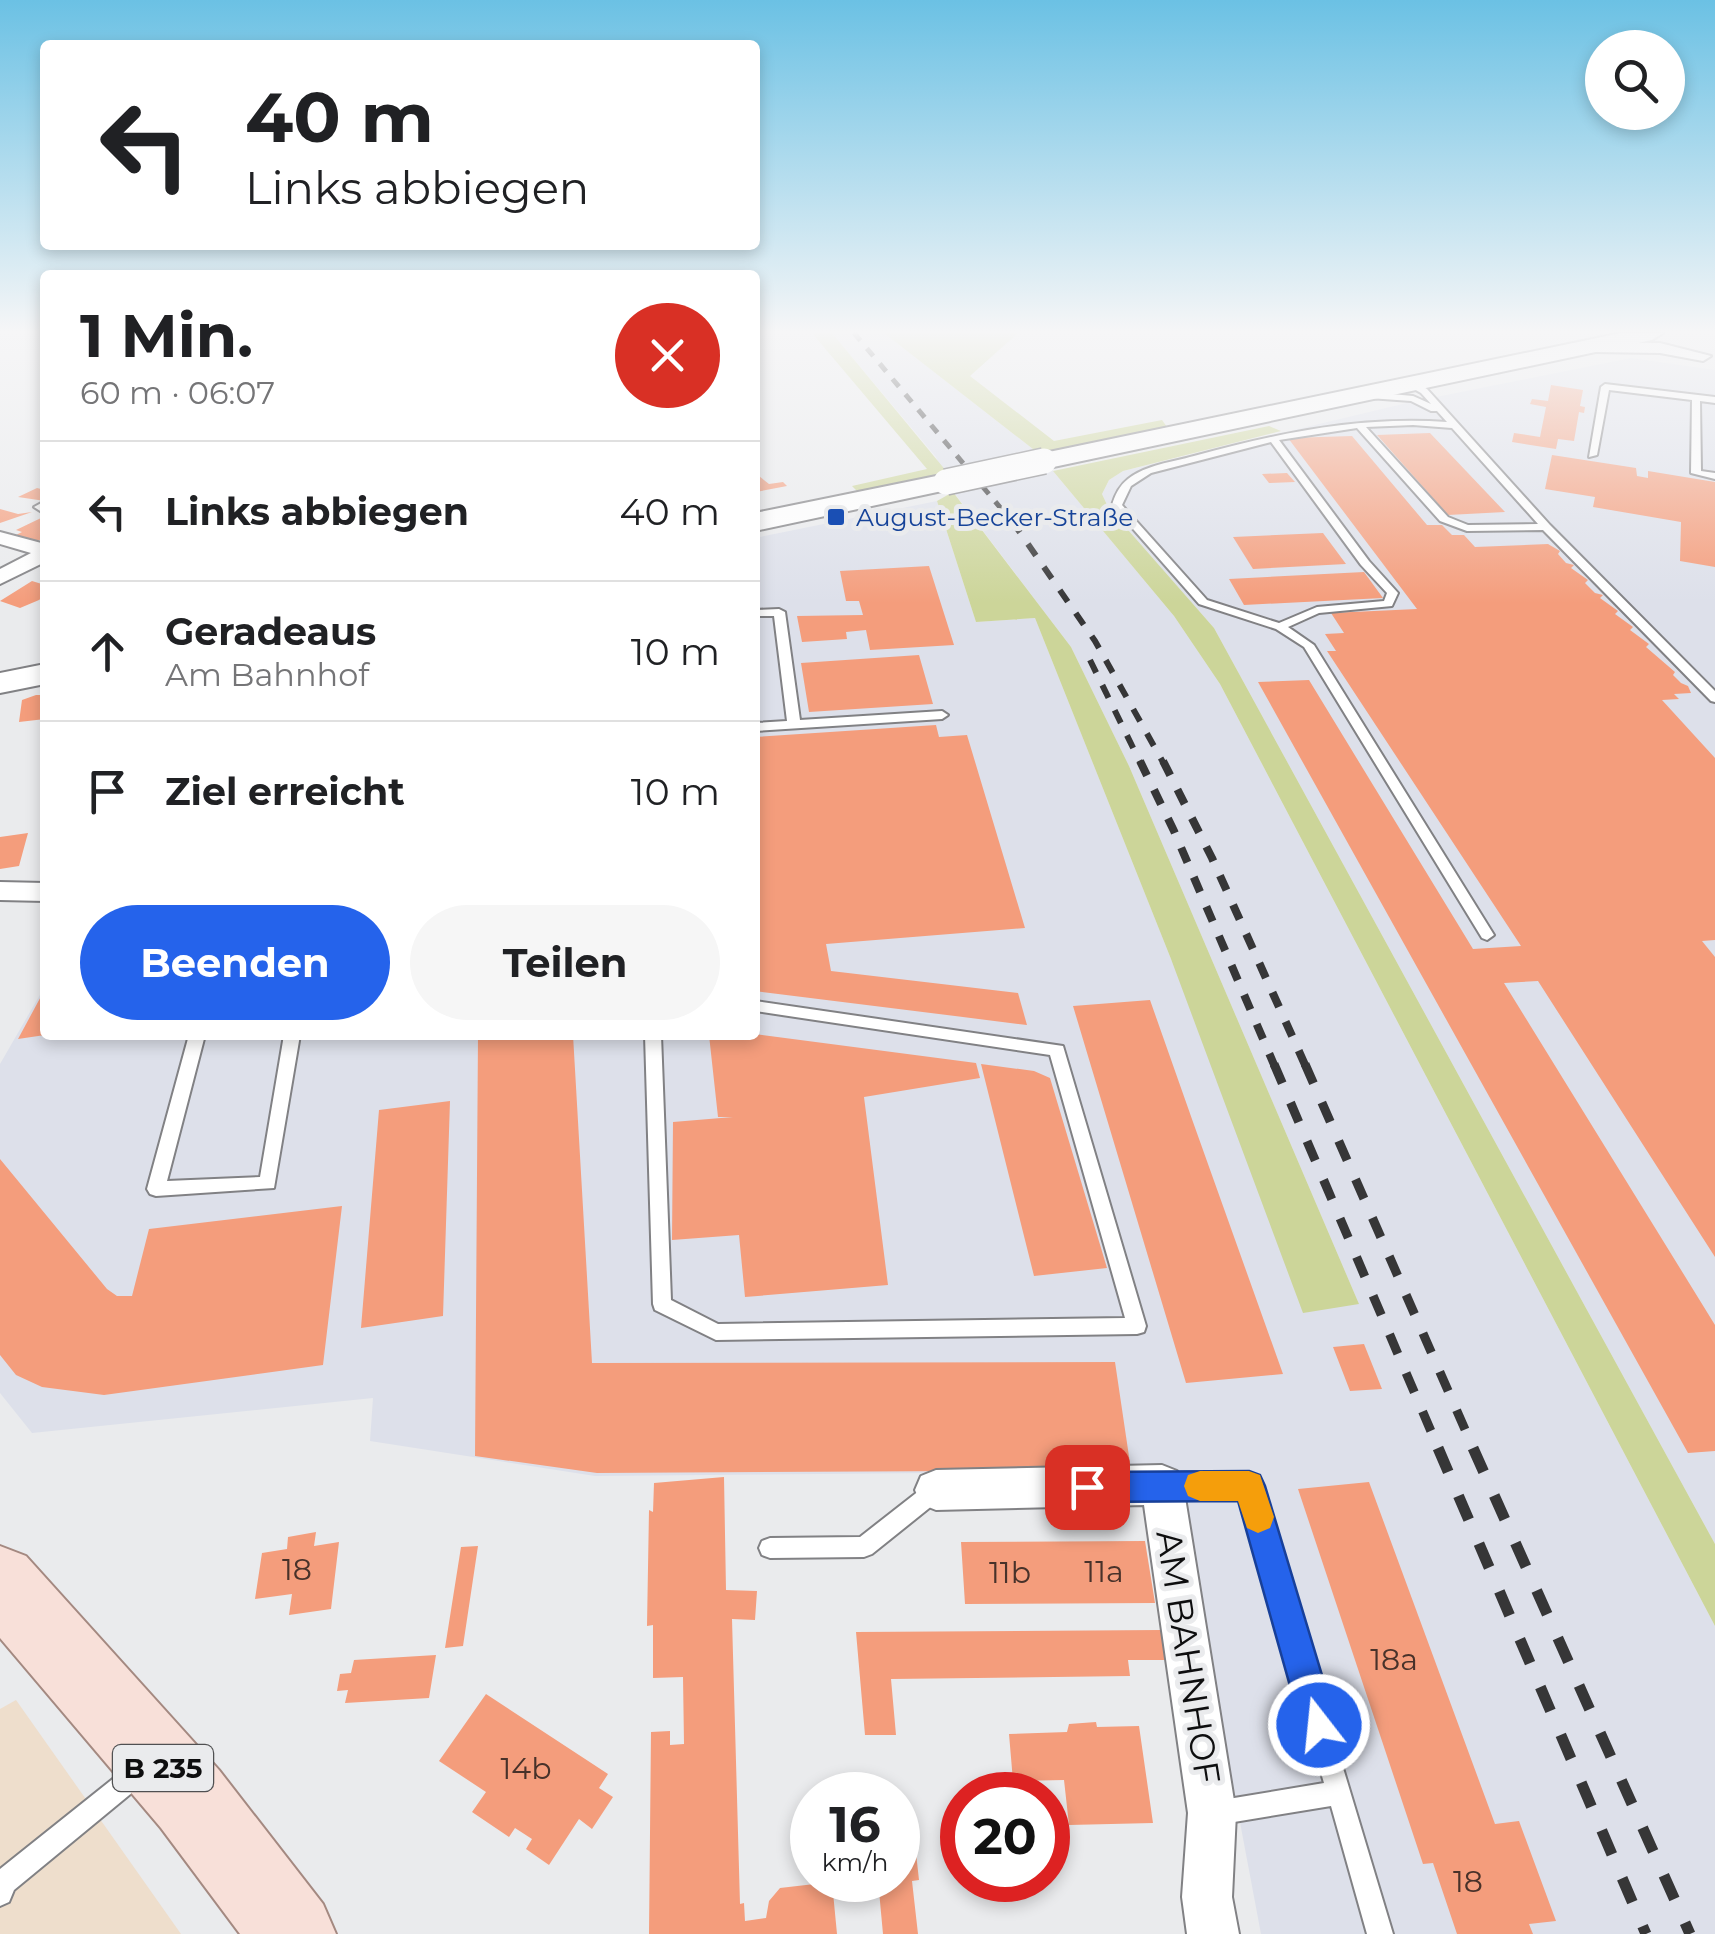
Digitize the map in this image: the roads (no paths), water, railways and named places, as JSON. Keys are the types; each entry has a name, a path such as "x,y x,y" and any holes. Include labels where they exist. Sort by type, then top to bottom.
{"main road":[{"path":"760,521 1221,423"},
{"path":"0,683 40,675"},
{"name":"B 235","path":"9,1609 156,1759 293,1934"}],"street":[{"path":"0,538 40,550"},
{"path":"0,578 40,555"},
{"path":"0,891 40,892"},
{"path":"936,1490 1162,1486"},
{"name":"AM BAHNHOF","path":"1162,1486 1212,1813 1207,1897 1214,1934"}],"lane":[{"path":"1385,423 1273,438 1148,471 1120,491 1117,505 1203,602 1280,627 1308,646 1487,936"},
{"path":"1439,423 1452,425 1546,527 1715,698"},
{"path":"1592,455 1598,423"},
{"path":"1696,423 1696,473 1715,476"},
{"path":"1360,426 1444,519 1467,528 1546,527"},
{"path":"1273,438 1365,563 1394,593 1388,604 1316,610 1280,627"},
{"path":"760,613 780,612 794,725"},
{"path":"760,727 942,715"},
{"path":"653,1040 662,1304 716,1332 1137,1326 1056,1050 760,1007"},
{"path":"196,1040 156,1189 268,1182 291,1040"},
{"path":"1162,1486 1249,1486 1380,1934"},
{"path":"770,1548 864,1546 936,1490"},
{"path":"0,1893 4,1882 156,1759"},
{"path":"1212,1813 1339,1793"}],"railway":[{"path":"930,423 1014,524"},
{"path":"1012,521 1095,641 1164,764"},
{"path":"1090,660 1141,764"},
{"path":"1140,761 1275,1067"},
{"path":"1163,761 1212,858 1306,1067"},
{"path":"1274,1064 1439,1450"},
{"path":"1305,1064 1474,1450"},
{"path":"1438,1448 1646,1934"},
{"path":"1473,1448 1690,1934"}],"place":[{"name":"August-Becker-Straße","path":"836,517"}]}
